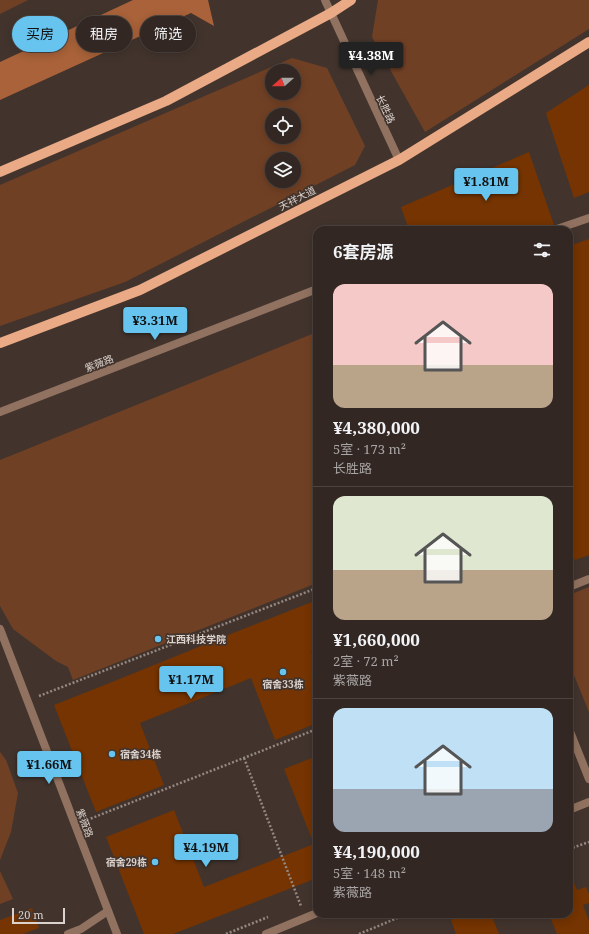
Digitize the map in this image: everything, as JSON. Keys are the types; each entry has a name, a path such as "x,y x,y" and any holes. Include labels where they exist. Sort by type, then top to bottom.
{"main road":[{"path":"0,172 166,101 331,13 351,0"},
{"name":"天祥大道","path":"0,343 140,290 399,160 589,42"}],"street":[{"name":"长胜路","path":"325,0 399,160"},
{"path":"566,226 589,218"},
{"name":"紫薇路","path":"0,412 313,291"},
{"path":"573,585 589,579"},
{"name":"紫薇路","path":"0,629 117,934"},
{"path":"573,738 589,779"},
{"path":"573,808 589,802"},
{"path":"68,934 81,929 108,911"},
{"path":"266,934 313,915"}],"path":[{"path":"28,701 313,590"},
{"path":"75,825 313,731"},
{"path":"244,758 306,918"},
{"path":"573,848 589,842"},
{"path":"359,934 397,918"}],"shaded area":[{"path":"0,0 28,0 0,14"},
{"path":"133,0 208,0 214,26 191,13 184,16 140,16 140,36 132,40 132,16 99,16"},
{"path":"378,0 589,0 589,29 425,132 372,37"},
{"path":"76,27 76,52 105,52 0,100 0,62 21,52 68,52 68,30"},
{"path":"292,58 327,68 365,146 355,165 125,282 0,326 0,185 265,70 265,100 301,100 301,64 278,64"},
{"path":"313,334 313,585 73,680 68,667 56,661 13,629 0,606 0,460"},
{"path":"589,587 589,712 573,673 573,593"},
{"path":"0,752 6,760 18,793 11,832 0,860"},
{"path":"0,871 13,899 0,904"}],"building":[{"path":"589,85 589,192 574,198 546,113"},
{"path":"529,152 554,225 408,226 401,207"},
{"path":"589,239 589,555 575,560 573,556 573,245"},
{"path":"313,602 313,650 311,651 313,656 313,725 275,740 251,678 140,723 164,785 96,812 54,705"},
{"name":"宿舍29栋","path":"313,758 313,842 284,769"},
{"name":"宿舍29栋","path":"174,810 204,887 313,844 313,880 173,934 144,934 106,837"},
{"path":"573,881 577,890 586,887 589,894 589,903 583,905 589,921 589,934 557,934 551,918 573,918"},
{"path":"32,908 39,928 23,934 0,934 0,920"},
{"path":"456,918 493,918 499,934 456,934 451,920"}],"place":[{"name":"江西科技学院","path":"158,639"},
{"name":"宿舍33栋","path":"283,672"},
{"name":"宿舍34栋","path":"112,754"},
{"name":"宿舍29栋","path":"155,862"}]}
